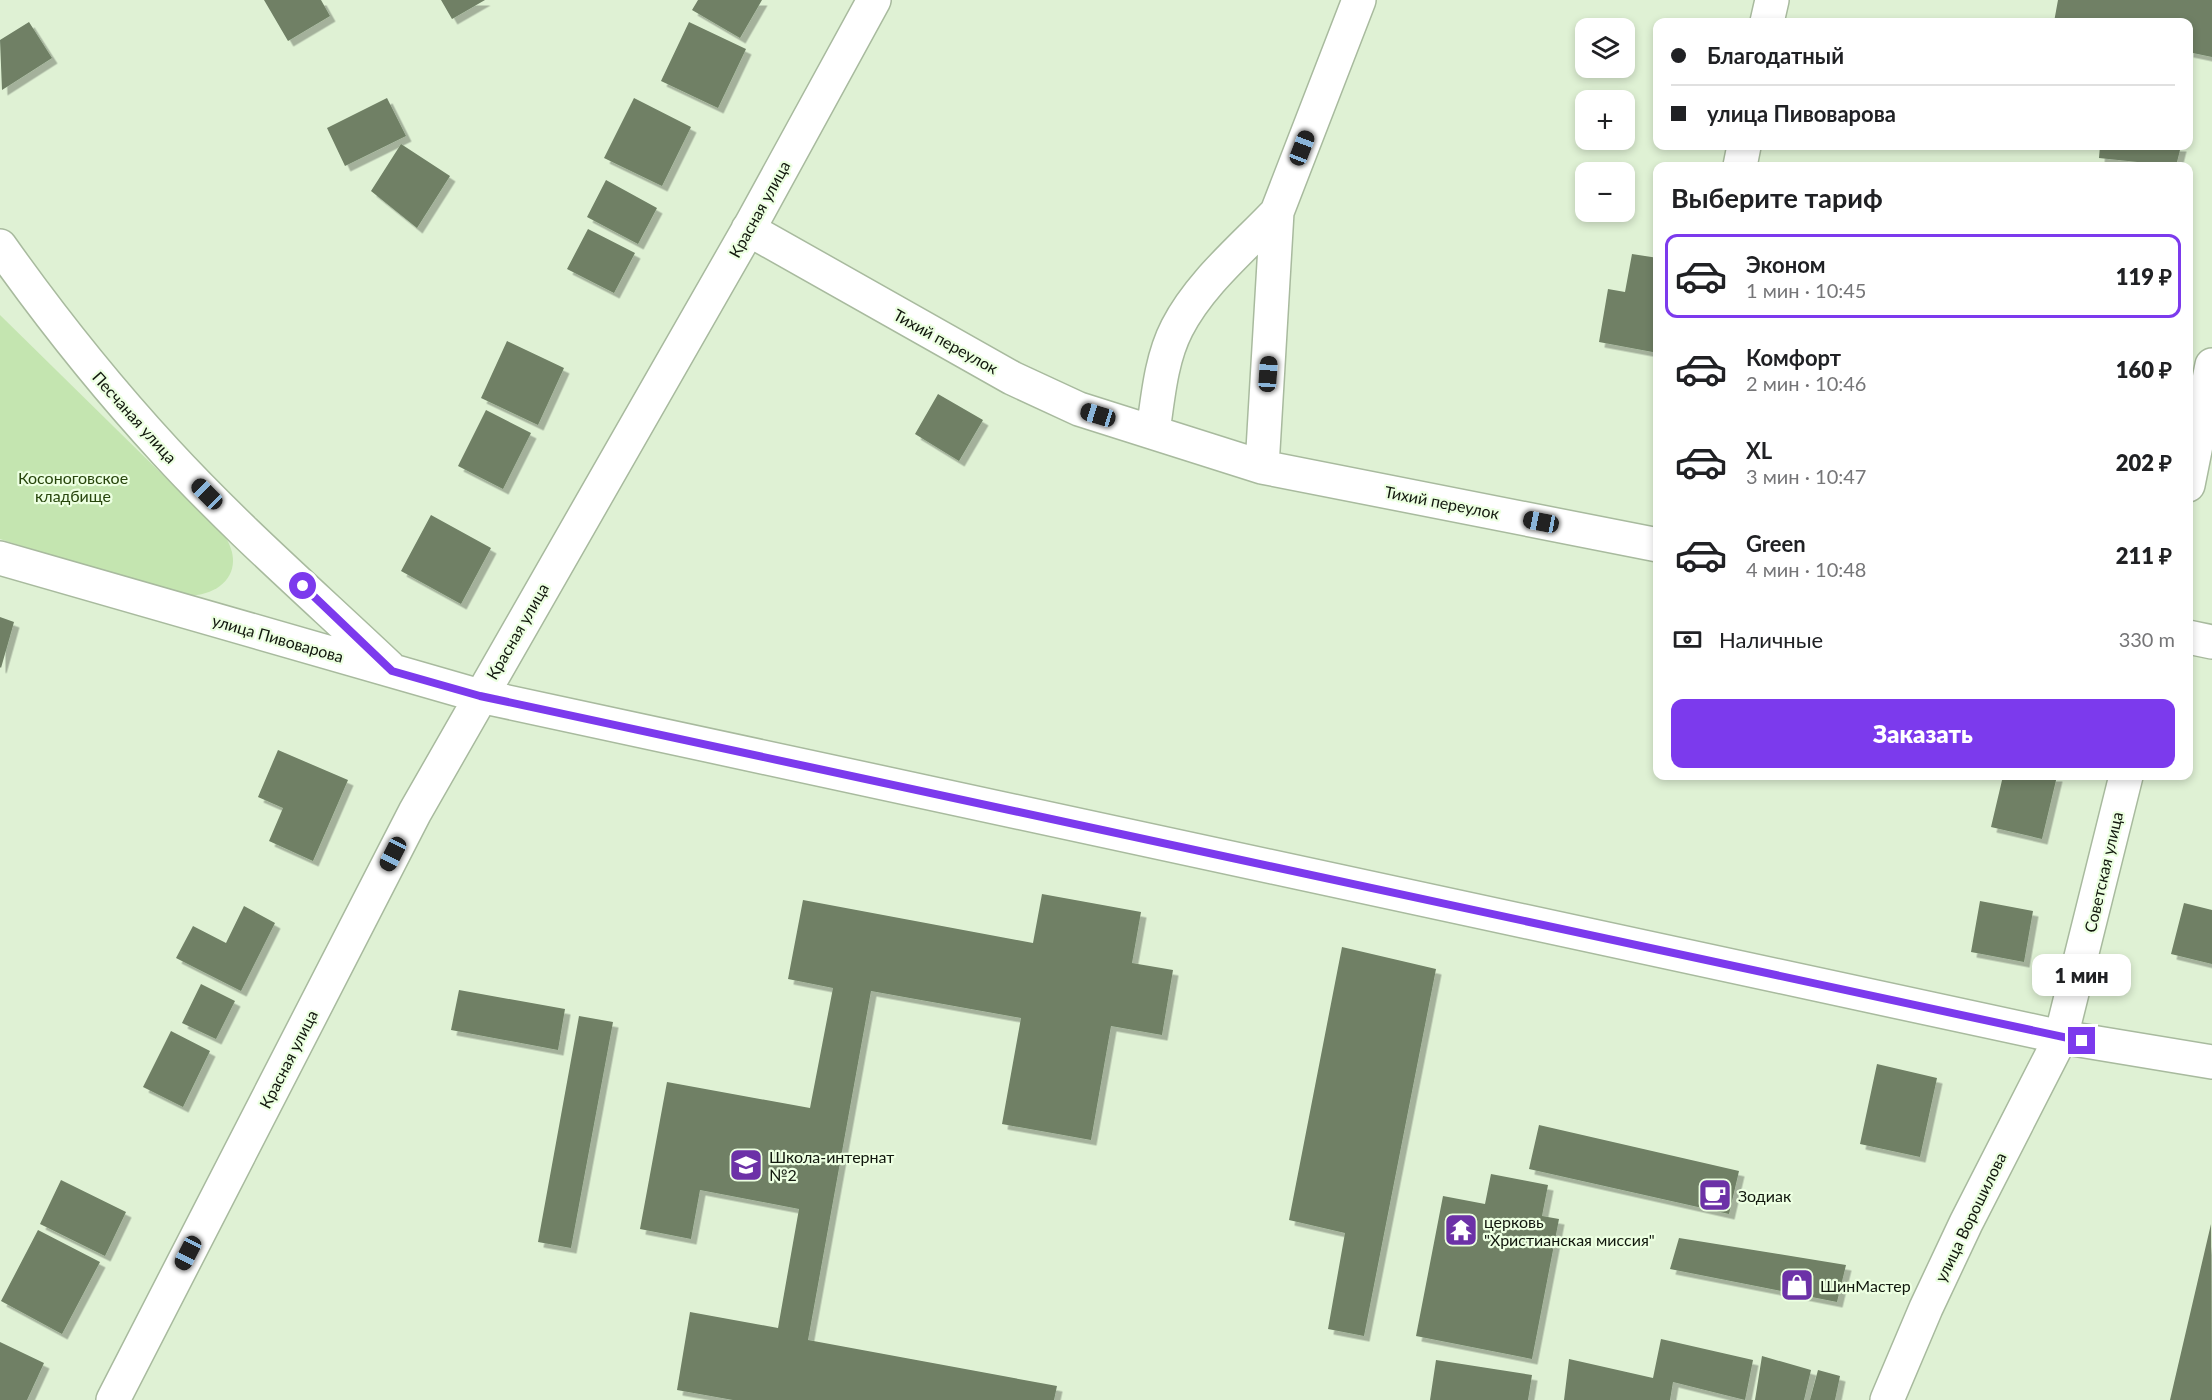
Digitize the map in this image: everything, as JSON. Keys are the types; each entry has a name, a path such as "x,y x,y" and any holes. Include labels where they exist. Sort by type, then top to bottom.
{"street":[{"name":"Красная улица","path":"112,1400 415,812 748,229 874,0"},
{"path":"1262,467 1277,212 1359,0"},
{"path":"1768,18 1772,0"},
{"path":"1153,432 1163,369 1177,328 1204,287 1277,212"},
{"name":"Тихий переулок","path":"748,229 1012,378 1079,409 1262,467 1653,544"},
{"name":"Песчаная улица","path":"0,246 85,360 166,453 392,671"},
{"path":"2193,460 2212,365"},
{"name":"улица Пивоварова","path":"0,558 480,696 2061,1037 2212,1062"},
{"path":"2193,638 2212,642"},
{"name":"Советская улица","path":"2061,1037 2125,780"},
{"name":"улица Ворошилова","path":"1887,1400 1926,1308 1966,1223 2061,1037"}],"green space":[{"name":"Косоноговское кладбище","path":"0,315 224,535 231,548 233,561 226,581 206,593 179,595 0,539"}],"building":[{"path":"264,0 321,0 330,16 288,41"},
{"path":"441,0 485,0 452,19"},
{"path":"698,0 762,0 740,38 692,10"},
{"path":"2058,0 2212,0 2212,57 2193,53 2193,18 2055,18"},
{"path":"29,22 52,58 2,90 0,40"},
{"path":"689,22 746,49 718,108 661,81"},
{"path":"387,98 406,136 345,166 327,128"},
{"path":"634,98 691,127 662,186 604,158"},
{"path":"401,144 450,176 417,228 371,191"},
{"path":"2100,150 2180,150 2177,162 2138,162 2099,158"},
{"path":"606,180 657,208 638,244 587,217"},
{"path":"588,229 635,253 614,293 567,269"},
{"path":"1632,254 1653,257 1653,352 1599,342 1608,289 1625,292"},
{"path":"507,341 564,368 538,425 481,398"},
{"path":"938,394 983,420 959,461 915,434"},
{"path":"486,410 531,433 503,489 458,466"},
{"path":"431,515 491,548 461,604 401,571"},
{"path":"0,617 14,622 1,668 0,667"},
{"path":"278,750 348,780 313,861 269,841 283,808 258,797"},
{"path":"2002,780 2056,780 2042,839 1991,827"},
{"name":"Школа-интернат №2","path":"1042,894 1141,912 1132,963 1173,970 1162,1035 1111,1026 1091,1140 1002,1124 1021,1018 871,991 808,1340 1057,1386 1054,1400 733,1400 677,1390 690,1312 778,1328 799,1209 700,1190 691,1239 640,1229 667,1082 810,1108 833,988 788,979 803,900 1033,943"},
{"path":"1980,901 2033,911 2024,962 1971,952"},
{"path":"2184,903 2212,910 2212,964 2171,954"},
{"path":"244,906 275,923 241,991 176,958 193,926 226,943"},
{"path":"1342,947 1436,969 1364,1336 1328,1329 1345,1233 1289,1220"},
{"path":"201,984 235,1001 216,1039 182,1023"},
{"path":"459,990 565,1009 558,1050 451,1030"},
{"path":"579,1016 613,1022 571,1248 538,1242"},
{"path":"171,1031 210,1051 183,1107 143,1087"},
{"path":"1877,1064 1937,1078 1920,1157 1860,1144"},
{"path":"1539,1125 1739,1171 1729,1214 1529,1169"},
{"path":"1491,1174 1548,1185 1542,1216 1559,1219 1532,1359 1416,1336 1443,1196 1485,1204"},
{"path":"61,1180 126,1212 105,1256 40,1224"},
{"path":"2211,1224 2212,1400 2170,1400"},
{"path":"38,1230 100,1262 62,1334 1,1301"},
{"name":"ШинМастер","path":"1679,1238 1846,1265 1837,1302 1670,1269"},
{"path":"1661,1339 1753,1360 1745,1400 1673,1382 1670,1400 1564,1400 1569,1359 1653,1378"},
{"path":"0,1342 44,1363 27,1400 0,1400"},
{"path":"1762,1356 1811,1370 1804,1400 1755,1400"},
{"path":"1436,1360 1532,1375 1528,1400 1430,1400"},
{"path":"1818,1370 1840,1376 1835,1400 1810,1400"}],"place":[{"name":"Школа-интернат №2","path":"746,1165"},
{"name":"Зодиак","path":"1715,1195"},
{"name":"церковь \"Христианская миссия\"","path":"1461,1230"},
{"name":"ШинМастер","path":"1797,1285"}],"route":[{"path":"303,586 392,671 480,696 2082,1041"}]}
